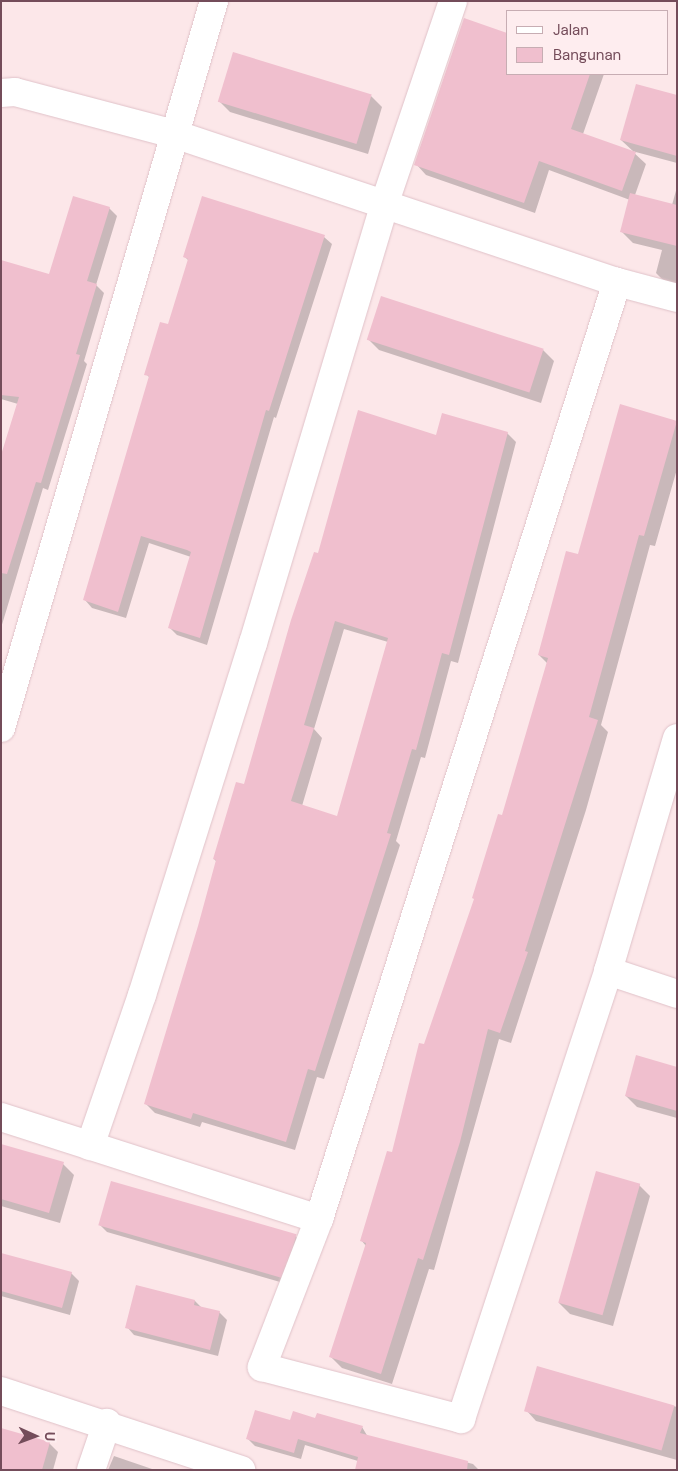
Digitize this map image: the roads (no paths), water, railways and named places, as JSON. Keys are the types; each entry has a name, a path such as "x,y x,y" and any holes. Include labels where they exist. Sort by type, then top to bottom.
{"street":[{"path":"1,728 214,1"},
{"path":"90,1146 142,995 253,643 384,205 453,1"},
{"path":"1,93 15,92 174,134 617,282 677,298"},
{"path":"617,282 319,1219 262,1367 461,1419 608,971 677,738"},
{"path":"608,971 677,994"},
{"path":"1,1117 319,1219"},
{"path":"1,1391 107,1423 241,1470"},
{"path":"91,1470 107,1423"}]}
